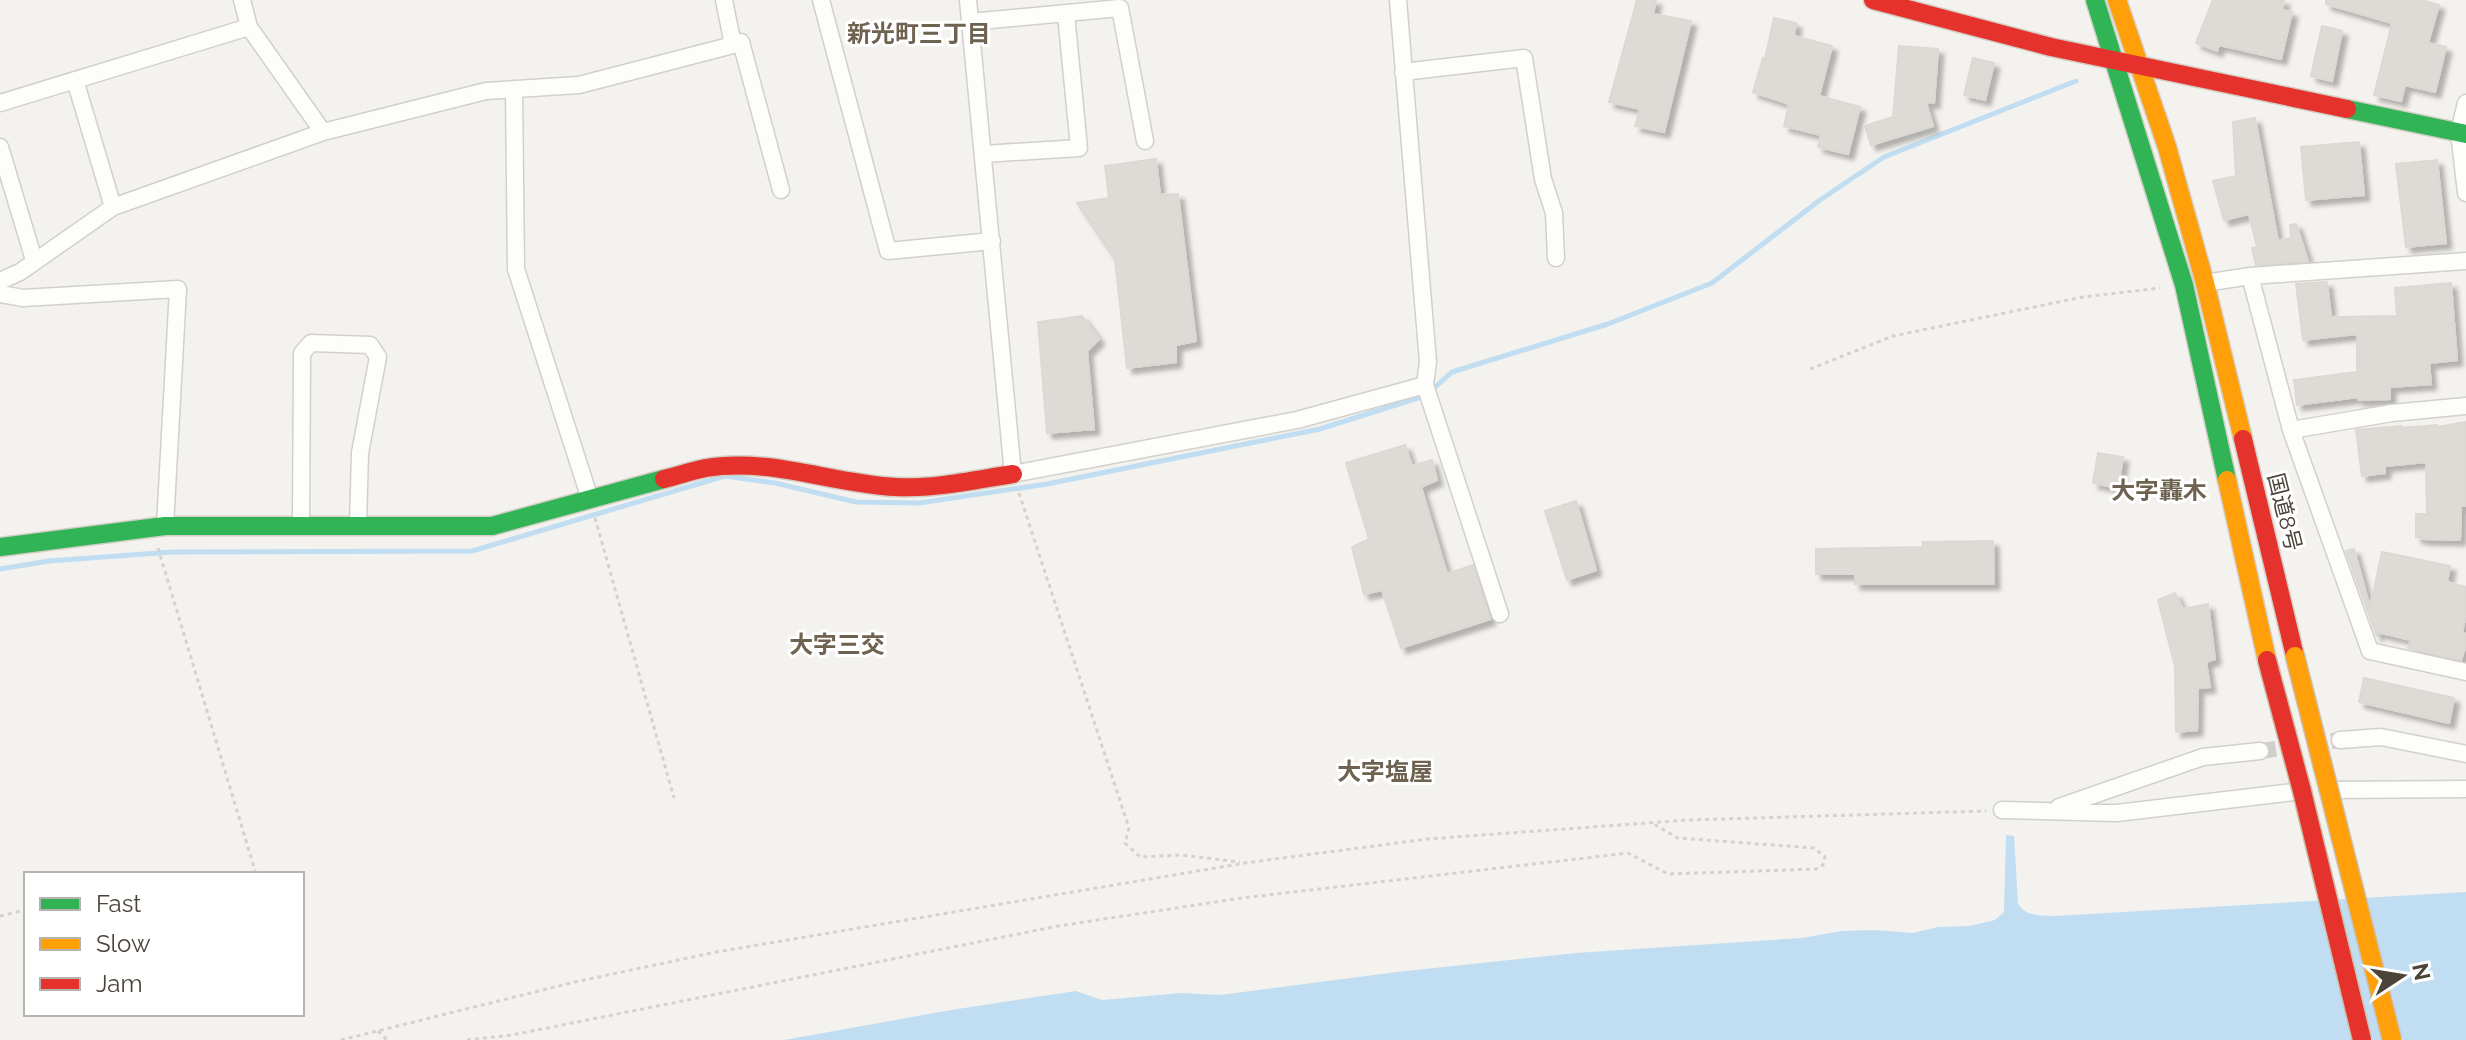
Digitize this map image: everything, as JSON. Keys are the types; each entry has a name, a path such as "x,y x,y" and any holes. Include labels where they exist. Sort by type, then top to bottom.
{"main road":[{"path":"1873,0 2051,47 2463,133"},
{"path":"2095,0 2184,285 2267,660 2362,1040"},
{"name":"国道8号","path":"2117,0 2167,147 2205,283 2392,1040"},
{"path":"0,547 159,528 492,526 706,468 731,465 765,467 886,487 917,487 1013,474"}],"street":[{"path":"242,0 249,27 323,132"},
{"path":"724,0 733,45"},
{"path":"821,0 888,251 992,241"},
{"path":"968,0 1013,474 1297,420 1425,385"},
{"path":"1398,0 1428,362 1425,385 1500,614"},
{"path":"970,22 1120,8 1145,141"},
{"path":"984,154 1079,148 1066,14"},
{"path":"0,103 249,27"},
{"path":"0,281 20,272 113,207 323,132 454,97 579,85 741,42 781,190"},
{"path":"1403,72 1524,58 1543,179 1554,213 1556,258"},
{"path":"75,80 113,207"},
{"path":"514,89 516,269 590,499"},
{"path":"2466,103 2463,133 2466,193"},
{"path":"0,147 34,260"},
{"path":"2205,283 2250,276 2466,261"},
{"path":"2250,276 2291,430 2370,651 2466,672"},
{"path":"0,294 23,298 178,289 159,528"},
{"path":"301,525 302,353 311,343 370,345 378,357 360,453 358,525"},
{"path":"2291,430 2392,413 2466,406"},
{"path":"2340,740 2381,737 2466,754"},
{"path":"2002,810 2056,808 2203,757 2260,751"},
{"path":"2328,790 2466,789"},
{"path":"2002,810 2117,813 2302,791"}],"path":[{"path":"1810,369 1893,336 2083,297 2184,285"},
{"path":"1013,474 1129,828 1125,843 1140,857 1181,855 1245,863"},
{"path":"590,499 674,798"},
{"path":"159,528 255,872"},
{"path":"341,1040 575,982 716,952 1245,863 1427,839 1652,823 2002,810"},
{"path":"467,1040 519,1034 1058,926 1242,898 1628,853 1668,874 1816,869 1823,865 1825,857 1814,848 1678,838 1652,823"},
{"path":"0,916 24,910"},
{"path":"377,1030 387,1040"},
{"path":"519,1034 519,1040"}],"water":[{"path":"2006,835 2014,836 2018,903 2025,911 2039,915 2466,892 2466,1040 784,1040 1076,991 1102,1000 1182,993 1220,995 1576,953 1802,938 1842,931 1913,933 1938,927 1970,926 1995,920 2004,912"}],"building":[{"path":"1637,0 1656,0 1653,14 1691,21 1664,132 1635,126 1640,109 1609,102"},
{"path":"2213,0 2284,0 2282,10 2292,12 2281,59 2219,45 2217,51 2196,43"},
{"path":"2326,0 2421,0 2439,5 2428,43 2446,47 2435,92 2405,85 2401,101 2374,95 2392,23 2326,4"},
{"path":"1774,18 1796,23 1794,36 1832,46 1819,96 1860,107 1848,154 1818,147 1821,135 1784,126 1789,104 1753,92 1765,59"},
{"path":"2322,26 2342,31 2332,81 2311,76"},
{"path":"1899,46 1938,49 1934,103 1926,102 1933,126 1871,145 1865,126 1893,117"},
{"path":"1973,58 1994,63 1985,100 1964,95"},
{"path":"2255,118 2278,241 2291,238 2290,225 2296,224 2308,261 2256,265 2252,248 2257,247 2249,214 2224,220 2213,181 2236,176 2233,122"},
{"path":"2359,142 2364,195 2306,200 2301,147"},
{"path":"1156,159 1160,195 1178,194 1196,341 1176,345 1176,362 1127,368 1115,260 1077,203 1109,198 1105,166"},
{"path":"2437,160 2446,243 2406,247 2396,164"},
{"path":"2327,282 2331,317 2397,316 2395,288 2451,283 2457,360 2429,363 2431,384 2390,387 2390,399 2358,400 2358,397 2297,405 2294,380 2357,372 2357,334 2303,340 2296,284"},
{"path":"1082,316 1099,339 1087,351 1094,429 1047,433 1038,322"},
{"path":"2466,422 2466,506 2461,506 2460,540 2416,537 2416,514 2427,514 2426,462 2385,466 2385,473 2362,476 2356,430 2437,427"},
{"path":"1405,445 1412,466 1432,460 1437,480 1421,487 1447,574 1473,565 1490,619 1401,648 1382,590 1364,594 1352,547 1369,539 1346,463"},
{"path":"2098,453 2123,457 2118,488 2093,483"},
{"path":"1576,501 1596,570 1567,580 1545,511"},
{"path":"1993,541 1994,584 1855,584 1855,574 1816,574 1816,549 1923,547 1923,542"},
{"path":"2354,549 2370,608 2382,552 2450,566 2447,582 2466,587 2462,633 2466,634 2466,645 2461,660 2408,648 2411,640 2377,632 2377,637 2346,551"},
{"path":"2175,593 2183,609 2208,604 2215,659 2206,662 2210,687 2198,688 2197,730 2176,732 2175,666 2158,600"},
{"path":"2364,678 2454,698 2449,723 2359,702"}],"waterway":[{"path":"1432,390 1452,372 1608,324 1712,283 1820,200 1884,157 2076,81"},
{"path":"0,569 49,561 172,552 472,551 725,476 775,483 856,502 919,503 1047,484 1320,429 1424,396"}],"tunnel":[{"path":"2260,751 2340,740"}],"traffic: fast":[{"path":"2095,0 2184,285 2227,480"},
{"path":"2347,109 2466,134"},
{"path":"0,547 165,526 492,526 664,479"}],"traffic: slow":[{"path":"2117,0 2167,147 2205,283 2243,439"},
{"path":"2227,480 2267,660"},
{"path":"2295,656 2392,1040"}],"traffic: jam":[{"path":"1873,0 2051,47 2347,109"},
{"path":"2243,439 2295,656"},
{"path":"664,479 706,468 730,466 777,468 896,487 940,485 1013,474"},
{"path":"2267,660 2362,1040"}],"district":[{"name":"新光町三丁目","path":"919,33"},
{"name":"大字轟木","path":"2159,490"},
{"name":"大字三交","path":"837,644"},
{"name":"大字塩屋","path":"1385,771"}]}
